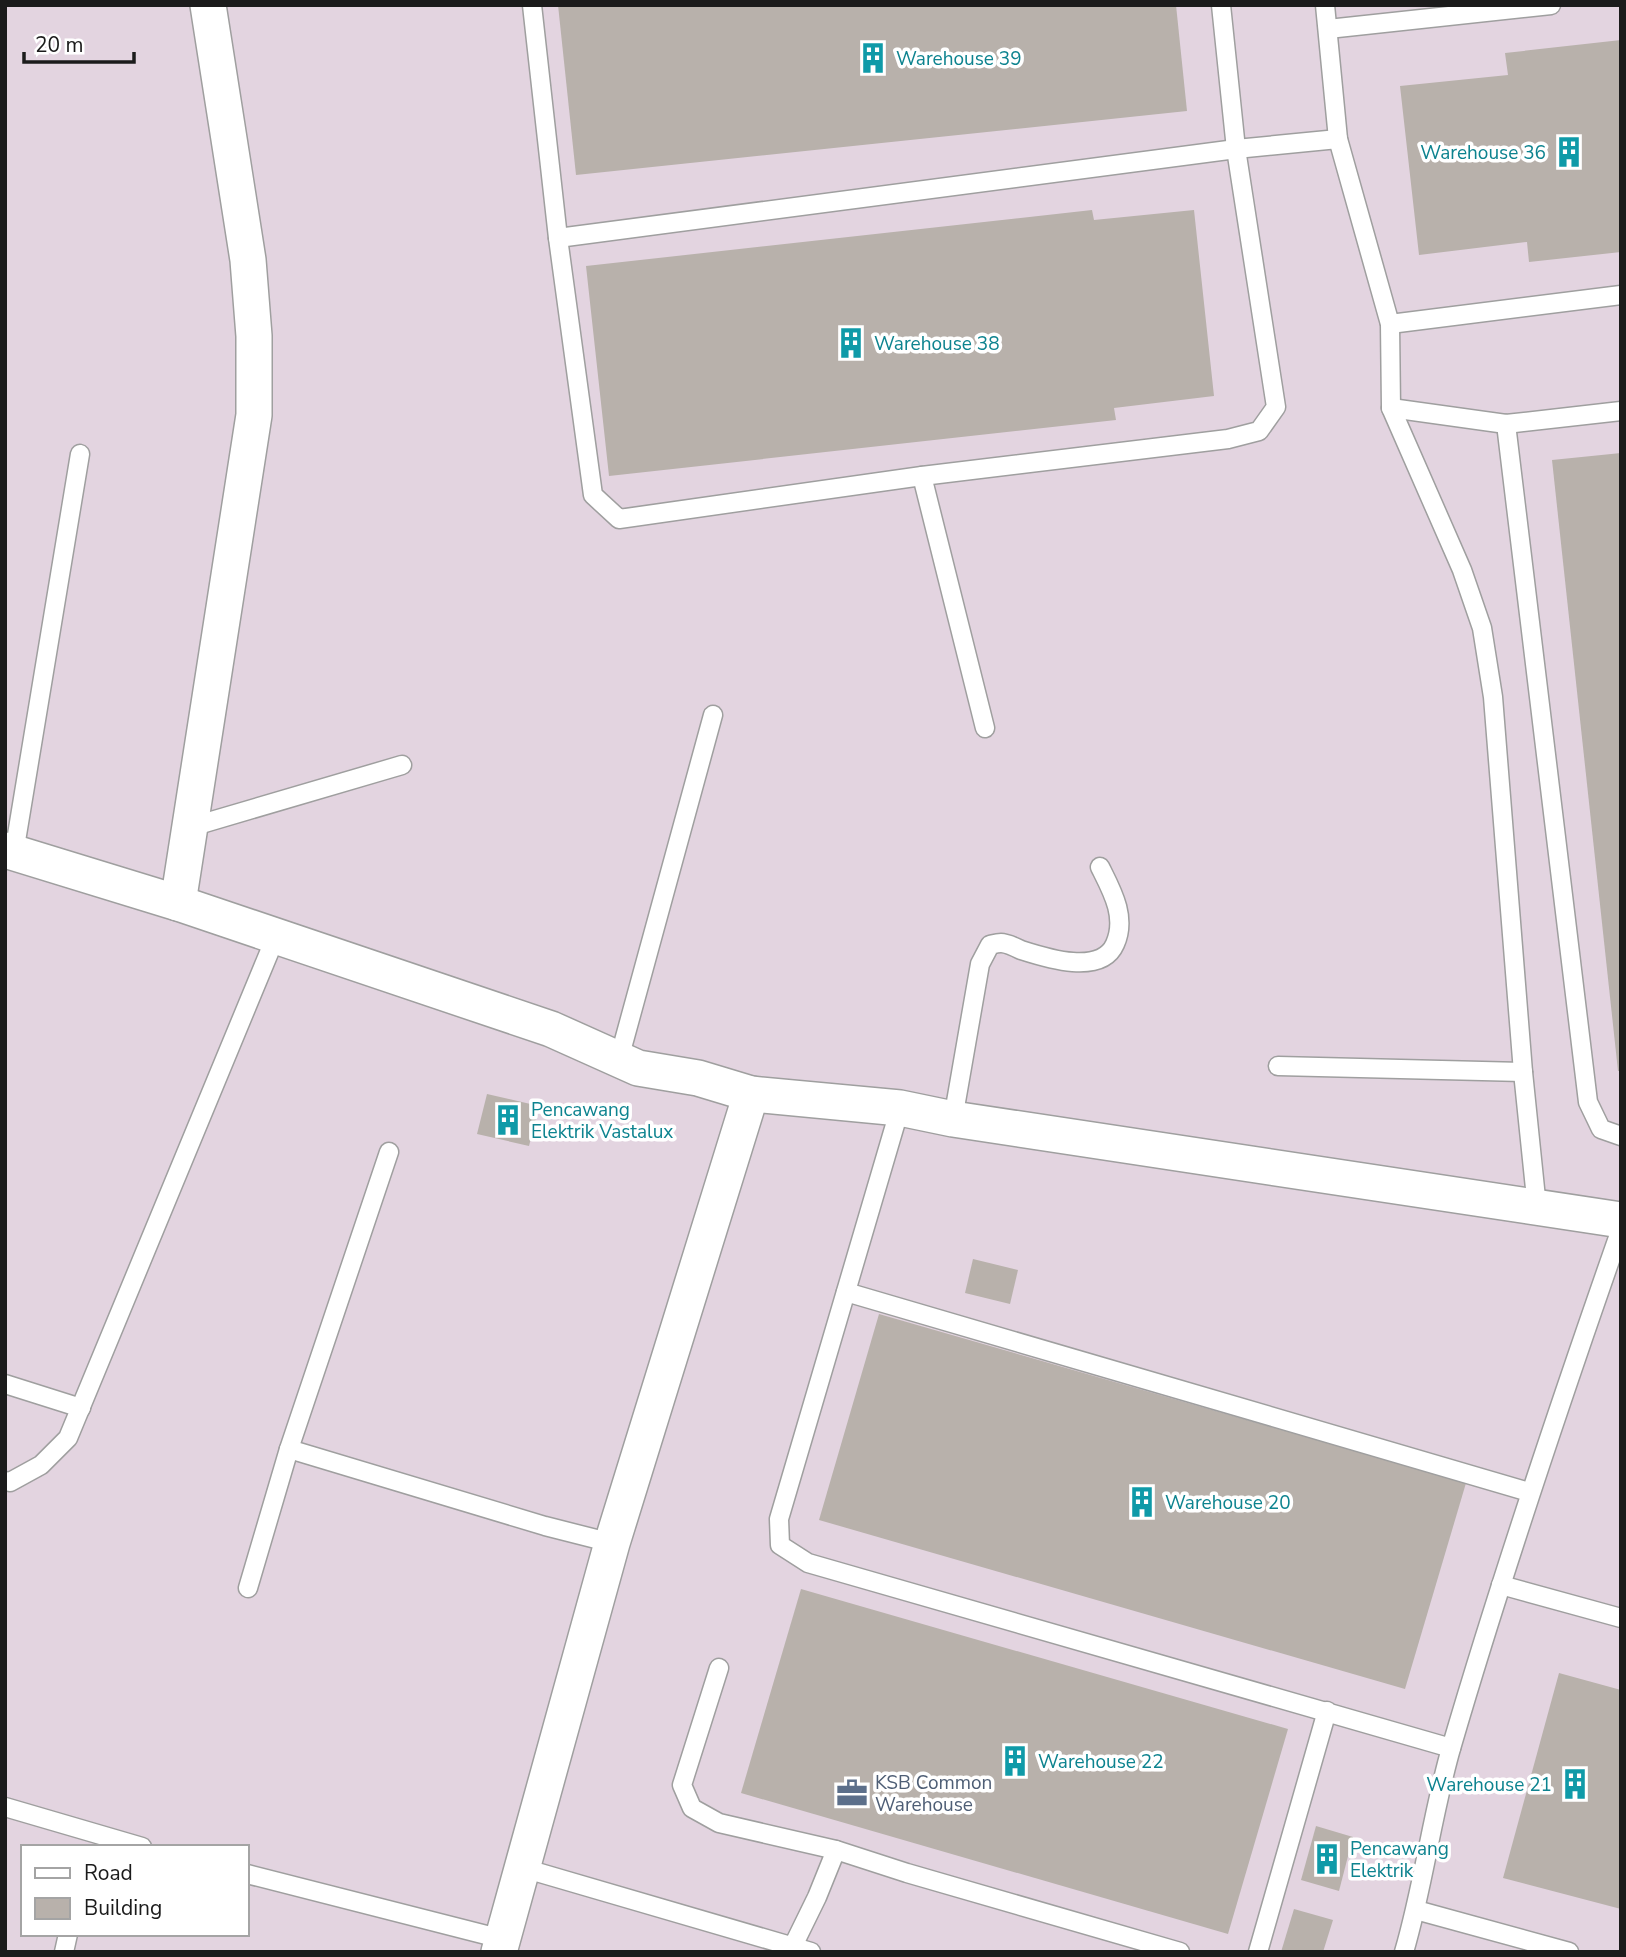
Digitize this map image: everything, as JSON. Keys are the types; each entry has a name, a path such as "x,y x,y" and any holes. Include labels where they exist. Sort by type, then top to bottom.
{"street":[{"path":"178,903 254,415 254,336 248,260 208,5"},
{"path":"9,851 178,903 551,1028 638,1068 698,1078 751,1094 900,1108 953,1119 1621,1220"},
{"path":"501,1945 612,1543 751,1094"}],"lane":[{"path":"532,5 558,238 593,495 620,519 922,476 1228,439 1259,431 1276,407 1236,149 1221,5"},
{"path":"1325,5 1338,139 1390,324 1391,408 1462,570 1482,628 1493,697 1523,1072 1537,1208"},
{"path":"1328,29 1550,5"},
{"path":"558,238 1236,149 1338,139"},
{"path":"1390,324 1621,295"},
{"path":"1391,408 1506,424 1621,411"},
{"path":"1506,424 1588,1102 1601,1129 1621,1136"},
{"path":"9,851 80,454"},
{"path":"922,476 985,728"},
{"path":"620,1059 713,715"},
{"path":"191,827 402,765"},
{"path":"953,1119 980,964 990,945 1002,943 1075,963 1099,960 1115,946 1121,923 1115,897 1100,867"},
{"path":"5,1480 10,1482 40,1465 68,1438 276,936"},
{"path":"1278,1066 1523,1072"},
{"path":"900,1108 779,1519 780,1545 808,1563 1451,1748"},
{"path":"248,1588 289,1449 389,1152"},
{"path":"1404,1952 1416,1910 1451,1748 1529,1492 1621,1229"},
{"path":"846,1292 1529,1492"},
{"path":"5,1384 81,1408"},
{"path":"289,1449 545,1526 612,1543"},
{"path":"1501,1585 1621,1618"},
{"path":"719,1668 682,1785 692,1808 719,1822 836,1850 1180,1952"},
{"path":"1258,1952 1326,1712"},
{"path":"5,1807 93,1841 126,1845"},
{"path":"793,1946 836,1850"},
{"path":"523,1868 811,1952"},
{"path":"248,1874 501,1945"},
{"path":"1416,1910 1569,1952"}],"shaded area":[{"path":"5,5 1621,5 1621,1952 5,1952"}],"building":[{"name":"Warehouse 39","path":"558,5 1176,5 1187,111 576,175"},
{"path":"1621,40 1621,252 1529,262 1527,242 1419,255 1400,86 1508,75 1505,53"},
{"name":"Warehouse 38","path":"1092,210 1094,220 1194,210 1214,396 1114,408 1116,420 609,476 586,266"},
{"path":"1621,453 1621,1071 1618,1071 1552,460"},
{"name":"Pencawang Elektrik Vastalux","path":"487,1094 539,1106 529,1146 477,1134"},
{"path":"973,1259 1018,1270 1010,1304 965,1293"},
{"name":"Warehouse 20","path":"879,1314 1466,1483 1405,1689 819,1520"},
{"name":"Warehouse 22","path":"801,1589 1288,1729 1228,1934 741,1793"},
{"name":"Warehouse 21","path":"1559,1673 1621,1690 1621,1909 1503,1878"},
{"name":"Pencawang Elektrik","path":"1316,1826 1353,1837 1339,1891 1301,1880"},
{"name":"Pencawang Elektrik","path":"1294,1909 1333,1920 1323,1952 1281,1952"}],"place":[{"name":"Warehouse 39","path":"873,58"},
{"name":"Warehouse 36","path":"1569,152"},
{"name":"Warehouse 38","path":"851,343"},
{"name":"Pencawang Elektrik Vastalux","path":"508,1120"},
{"name":"Warehouse 20","path":"1142,1502"},
{"name":"Warehouse 22","path":"1015,1761"},
{"name":"Warehouse 21","path":"1575,1784"},
{"name":"KSB Common Warehouse","path":"852,1793"},
{"name":"Pencawang Elektrik","path":"1327,1859"}]}
